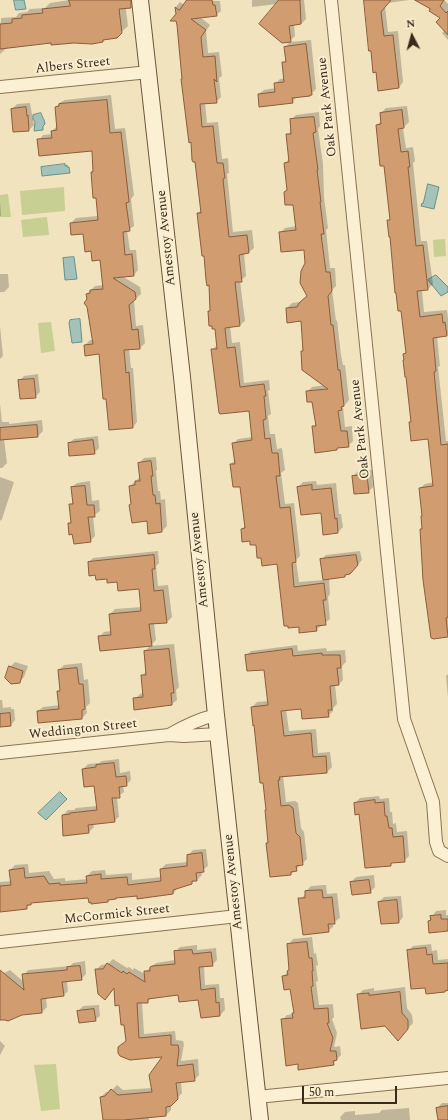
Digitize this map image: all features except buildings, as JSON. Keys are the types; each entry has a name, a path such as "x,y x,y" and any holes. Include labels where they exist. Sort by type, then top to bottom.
{"street":[{"name":"Amestoy Avenue","path":"140,0 182,377 216,715 260,1120"},
{"name":"Oak Park Avenue","path":"331,0 404,719 433,802 436,842 443,853"},
{"name":"Albers Street","path":"0,87 149,72"},
{"name":"Weddington Street","path":"169,735 182,727 203,718 216,715"},
{"name":"Weddington Street","path":"0,753 169,735 184,736 218,734"},
{"name":"McCormick Street","path":"0,942 238,916"},
{"path":"257,1097 448,1078"}],"green space":[{"path":"64,187 65,211 22,215 20,191"},
{"path":"8,194 11,217 0,217 0,195"},
{"path":"47,217 49,235 23,237 21,220"},
{"path":"445,239 446,256 434,257 433,240"},
{"path":"51,322 55,351 41,353 38,323"},
{"path":"56,1064 60,1109 41,1111 34,1065"}],"water":[{"path":"14,0 24,0 26,9 16,10"},
{"path":"41,113 45,123 43,130 34,131 35,122 33,115"},
{"path":"65,164 65,166 67,165 67,167 69,167 70,173 42,176 41,167"},
{"path":"428,184 439,187 434,209 421,206"},
{"path":"74,257 77,279 65,280 63,258"},
{"path":"436,275 448,287 448,292 441,296 428,280"},
{"path":"80,319 82,342 72,343 69,323 70,320"},
{"path":"60,792 67,799 46,820 38,813"}]}
